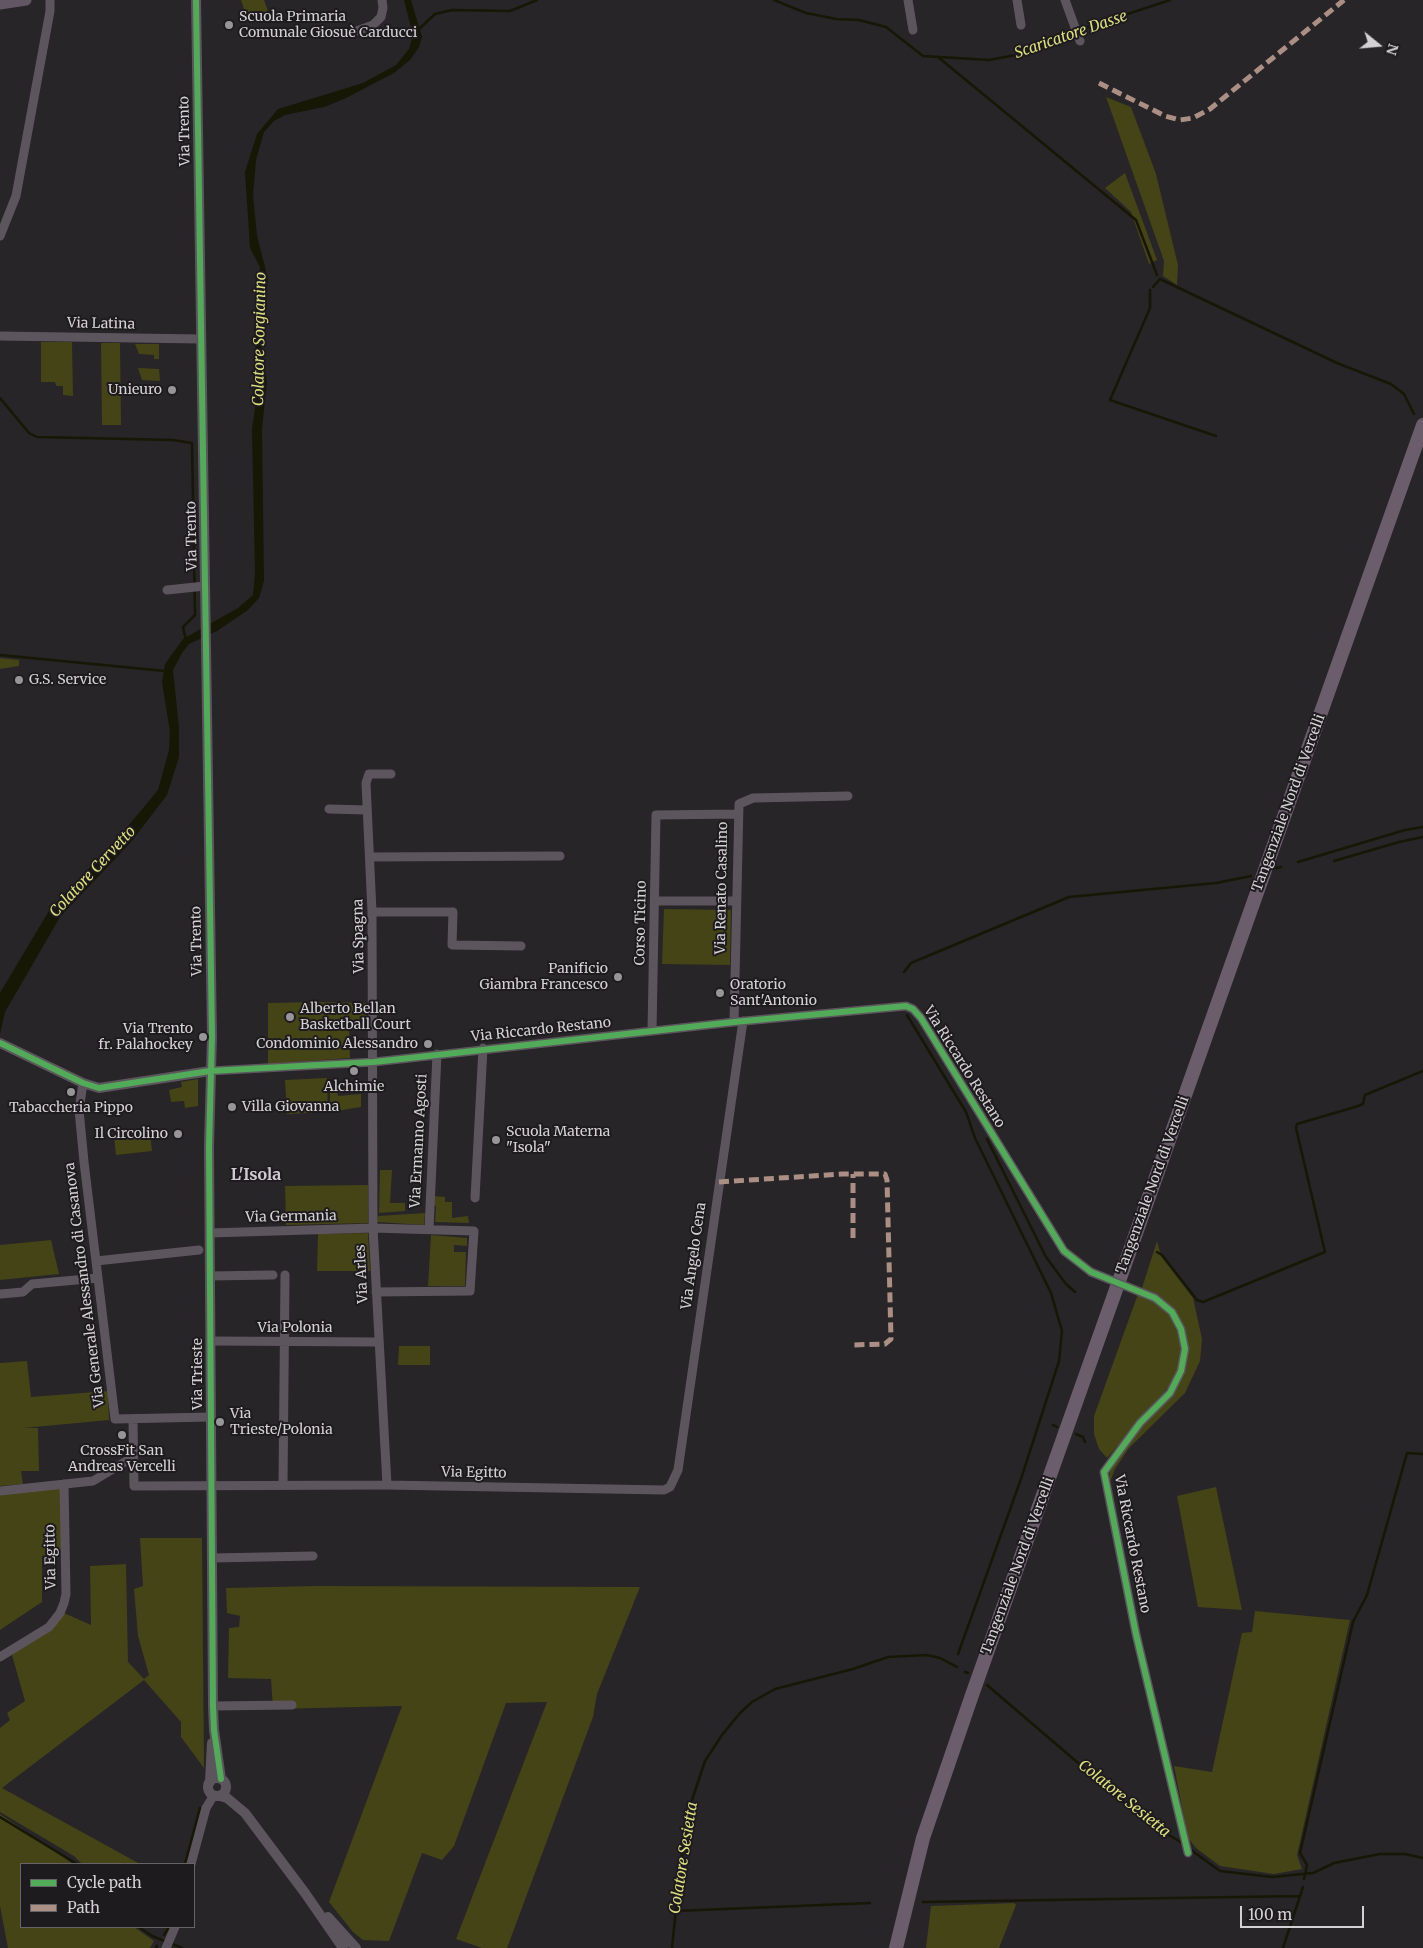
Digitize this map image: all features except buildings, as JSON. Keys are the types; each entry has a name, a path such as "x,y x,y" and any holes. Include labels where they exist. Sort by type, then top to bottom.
{"main road":[{"path":"0,4 26,0"},
{"name":"Tangenziale Nord di Vercelli","path":"896,1948 923,1838 975,1686 1423,425"},
{"path":"903,1948 922,1867 923,1838"},
{"path":"888,1948 900,1895 914,1870"}],"street":[{"path":"0,236 16,196 50,11 50,0"},
{"name":"Via Trento","path":"196,0 201,339 197,586 205,618 210,1071"},
{"path":"354,32 373,25 381,17 382,0"},
{"path":"908,0 913,30"},
{"path":"1017,0 1021,25"},
{"path":"1065,0 1077,35"},
{"name":"Via Latina","path":"0,336 201,339"},
{"path":"168,590 197,586"},
{"name":"Via Spagna","path":"374,1062 372,912 366,783 369,774 391,774"},
{"name":"Via Renato Casalino","path":"738,1021 736,902 737,814 739,804 753,798 848,796"},
{"path":"329,808 367,810"},
{"name":"Corso Ticino","path":"652,1030 656,815 737,814"},
{"path":"370,856 560,856"},
{"path":"655,901 736,902"},
{"path":"372,912 453,912 452,945 521,946"},
{"name":"Via Riccardo Restano","path":"3,1044 83,1083 99,1088 210,1071 374,1062 483,1048 738,1021 906,1006 913,1009 921,1018 1064,1251 1091,1272 1155,1298 1172,1312 1181,1329 1184,1349 1182,1371 1170,1393 1140,1423 1104,1472 1136,1634 1187,1851"},
{"name":"Via Angelo Cena","path":"664,1490 670,1487 678,1470 738,1021"},
{"path":"475,1198 483,1048"},
{"name":"Via Ermanno Agosti","path":"429,1230 437,1054"},
{"name":"Via Arles","path":"374,1062 373,1228 387,1485"},
{"name":"Via Trieste","path":"210,1071 214,1706"},
{"name":"Via Generale Alessandro di Casanova","path":"83,1083 79,1110 113,1414 115,1419 133,1420 211,1417"},
{"name":"Via Germania","path":"210,1232 373,1228 474,1231 470,1292 376,1292"},
{"path":"96,1261 199,1250"},
{"path":"283,1485 285,1274"},
{"path":"210,1276 274,1275"},
{"path":"1,1294 23,1292 32,1284 98,1278"},
{"name":"Via Polonia","path":"211,1341 379,1342"},
{"name":"Via Egitto","path":"133,1420 134,1486 387,1485 664,1490"},
{"path":"0,1491 93,1481 133,1457"},
{"name":"Via Egitto","path":"0,1658 49,1627 60,1613 64,1603 66,1594 64,1484"},
{"path":"213,1558 313,1556"},
{"path":"245,1813 227,1798 217,1796 209,1790 214,1706 292,1705"},
{"path":"191,1863 206,1808 217,1796 226,1791 214,1730"},
{"path":"210,1782 214,1778 224,1782 343,1948"},
{"path":"305,1893 356,1948"},
{"path":"168,1944 175,1928"}],"shaded area":[{"path":"241,0 264,0 269,14 247,18"},
{"path":"1106,97 1131,107 1156,174 1178,265 1177,285 1163,276 1164,261"},
{"path":"1125,173 1157,260 1149,264 1131,212 1105,188"},
{"path":"41,342 72,342 73,396 63,395 63,386 56,386 55,382 41,382"},
{"path":"101,343 120,343 121,425 102,425"},
{"path":"135,344 159,344 159,359 154,359 154,355 139,354"},
{"path":"138,368 159,369 160,381 142,380"},
{"path":"0,658 19,660 19,666 0,669"},
{"path":"664,909 731,910 730,965 662,964"},
{"path":"268,1003 367,1003 367,1024 349,1026 350,1058 268,1064"},
{"path":"327,1078 328,1112 287,1114 285,1080"},
{"path":"198,1079 198,1106 185,1108 184,1101 171,1102 169,1090 182,1087 181,1082"},
{"path":"337,1089 338,1096 361,1094 361,1107 330,1112 330,1090"},
{"path":"150,1132 152,1151 116,1155 114,1136"},
{"path":"380,1170 392,1170 390,1203 405,1203 405,1211 379,1213"},
{"path":"368,1185 368,1223 286,1225 285,1186"},
{"path":"433,1196 445,1197 445,1202 452,1202 452,1218 468,1216 469,1223 435,1222 436,1206 433,1205"},
{"path":"425,1213 424,1225 377,1222 378,1216"},
{"path":"368,1233 370,1271 317,1271 318,1234"},
{"path":"431,1235 467,1238 467,1246 454,1245 454,1252 466,1252 465,1286 428,1286"},
{"path":"51,1240 59,1274 0,1280 0,1245"},
{"path":"1157,1241 1161,1256 1193,1298 1202,1339 1200,1361 1185,1393 1129,1448 1115,1469 1109,1485 1110,1467 1184,1371 1184,1327 1142,1288"},
{"path":"1138,1294 1152,1300 1169,1314 1176,1327 1181,1350 1179,1367 1174,1379 1166,1390 1107,1458 1099,1449 1094,1434 1094,1416"},
{"path":"399,1346 430,1346 430,1365 398,1365"},
{"path":"27,1361 31,1397 108,1391 109,1420 24,1428 38,1428 39,1471 21,1471 23,1484 0,1486 0,1363"},
{"path":"1216,1487 1242,1610 1198,1607 1177,1496"},
{"path":"61,1488 62,1555 42,1556 42,1602 0,1630 0,1494"},
{"path":"140,1538 202,1538 204,1768 181,1737 181,1722 144,1680 2,1788 138,1863 81,1863 74,1856 0,1812 0,1728 10,1720 7,1713 25,1701 12,1655 64,1613 91,1625 90,1566 126,1564 128,1662 144,1679 149,1675 138,1636 134,1589 143,1586"},
{"path":"316,1586 640,1587 597,1694 593,1717 507,1948 482,1948 456,1939 547,1702 506,1703 454,1846 442,1860 422,1853 389,1941 363,1940 353,1932 329,1902 402,1706 273,1709 271,1679 228,1678 229,1628 239,1627 240,1616 227,1613 226,1588"},
{"path":"1255,1611 1350,1620 1297,1855 1302,1869 1274,1874 1220,1866 1196,1848 1188,1838 1174,1766 1212,1772 1242,1633 1252,1632"},
{"path":"0,1814 72,1863 20,1863 20,1928 135,1928 154,1941 150,1948 8,1948 0,1906"},
{"path":"1014,1903 1016,1905 999,1948 926,1948 931,1906"}],"water":[{"path":"404,0 411,0 422,37 419,47 410,60 394,73 344,99 324,107 285,115 274,121 264,132 256,160 253,196 257,236 268,279 260,343 267,381 262,429 264,581 259,598 248,610 217,631 189,644 182,653 173,670 179,728 179,757 167,795 131,842 60,917 5,1012 0,1034 0,993 50,909 119,837 158,790 169,750 170,732 162,682 165,664 183,639 238,608 253,595 255,572 252,429 259,382 254,330 260,267 250,248 245,172 257,134 278,109 363,83 396,65 409,49 413,35"}],"waterway":[{"name":"Scaricatore Dasse","path":"418,30 435,14 452,10 510,11 537,0"},
{"name":"Scaricatore Dasse","path":"774,0 806,13 836,19 859,20 886,27 923,56 989,60 1021,54 1074,32"},
{"name":"Scaricatore Dasse","path":"1079,30 1170,0"},
{"path":"938,57 1136,220 1157,275"},
{"path":"1153,287 1160,279 1337,363 1391,384 1404,394 1414,414"},
{"path":"1150,290 1150,308 1110,400 1216,436"},
{"path":"0,398 29,433 37,437 173,440 192,443 195,615 183,627 186,640"},
{"path":"0,655 165,671"},
{"path":"1298,862 1405,830 1423,827"},
{"path":"1334,861 1423,837"},
{"path":"1276,868 1281,867"},
{"path":"904,972 911,963 1069,897 1216,883 1251,876"},
{"path":"907,1015 966,1112 975,1138 1051,1293 1062,1331 1059,1361 1021,1479 958,1654"},
{"path":"1157,1252 1162,1255 1197,1300 1203,1302 1325,1252 1296,1128 1297,1124 1363,1104 1365,1095 1423,1071"},
{"path":"987,1139 1046,1257 1066,1284 1075,1292"},
{"path":"1053,1425 1057,1427"},
{"path":"1076,1434 1083,1437 1085,1442"},
{"path":"1304,1879 1307,1865 1300,1853 1353,1622 1367,1595 1407,1453 1423,1454"},
{"name":"Colatore Sesietta","path":"672,1948 681,1861 692,1800 705,1761 722,1735 740,1713 752,1702 775,1689 853,1669 888,1657 927,1655 940,1658 957,1667"},
{"name":"Colatore Sesietta","path":"987,1685 1146,1821 1182,1843"},
{"path":"185,1863 200,1808"},
{"name":"Colatore Sesietta","path":"0,1817 75,1863"},
{"name":"Colatore Sesietta","path":"1191,1850 1220,1871 1272,1877 1313,1873 1334,1863 1380,1854 1405,1854 1423,1858"},
{"path":"1283,1948 1303,1887"},
{"path":"923,1902 1300,1896"},
{"path":"676,1911 870,1903"},
{"name":"Colatore Sesietta","path":"140,1928 152,1936 182,1948"},
{"path":"164,1935 168,1928"}],"marked path":[{"path":"1099,83 1165,116 1180,120 1193,118 1210,109 1344,0"},
{"path":"719,1182 842,1174 885,1174 887,1180 891,1339 885,1344 852,1345"},
{"path":"853,1174 853,1238"}],"cycle path":[{"path":"196,0 212,1036 209,1146 213,1706 214,1730 221,1779"},
{"path":"0,1043 83,1083 99,1088 210,1071 374,1062 734,1022 906,1006 913,1009 921,1018 1064,1251 1091,1272 1155,1298 1172,1312 1181,1329 1185,1349 1181,1371 1170,1393 1140,1423 1104,1472 1136,1634 1188,1853"}],"place":[{"name":"Scuola Primaria Comunale Giosuè Carducci","path":"229,25"},
{"name":"Unieuro","path":"172,390"},
{"name":"G.S. Service","path":"19,680"},
{"name":"Panificio Giambra Francesco","path":"618,977"},
{"name":"Oratorio Sant'Antonio","path":"720,993"},
{"name":"Alberto Bellan Basketball Court","path":"290,1017"},
{"name":"Via Trento fr. Palahockey","path":"203,1037"},
{"name":"Condominio Alessandro","path":"428,1044"},
{"name":"Alchimie","path":"354,1071"},
{"name":"Tabaccheria Pippo","path":"71,1092"},
{"name":"Villa Giovanna","path":"232,1107"},
{"name":"Il Circolino","path":"178,1134"},
{"name":"Scuola Materna \"Isola\"","path":"496,1140"},
{"name":"Via Trieste/Polonia","path":"220,1422"},
{"name":"CrossFit San Andreas Vercelli","path":"122,1435"}],"district":[{"name":"L'Isola","path":"256,1175"}],"water label":[{"name":"Colatore Sorgianino","path":"260,339"},
{"name":"Colatore Cervetto","path":"93,872"}]}
